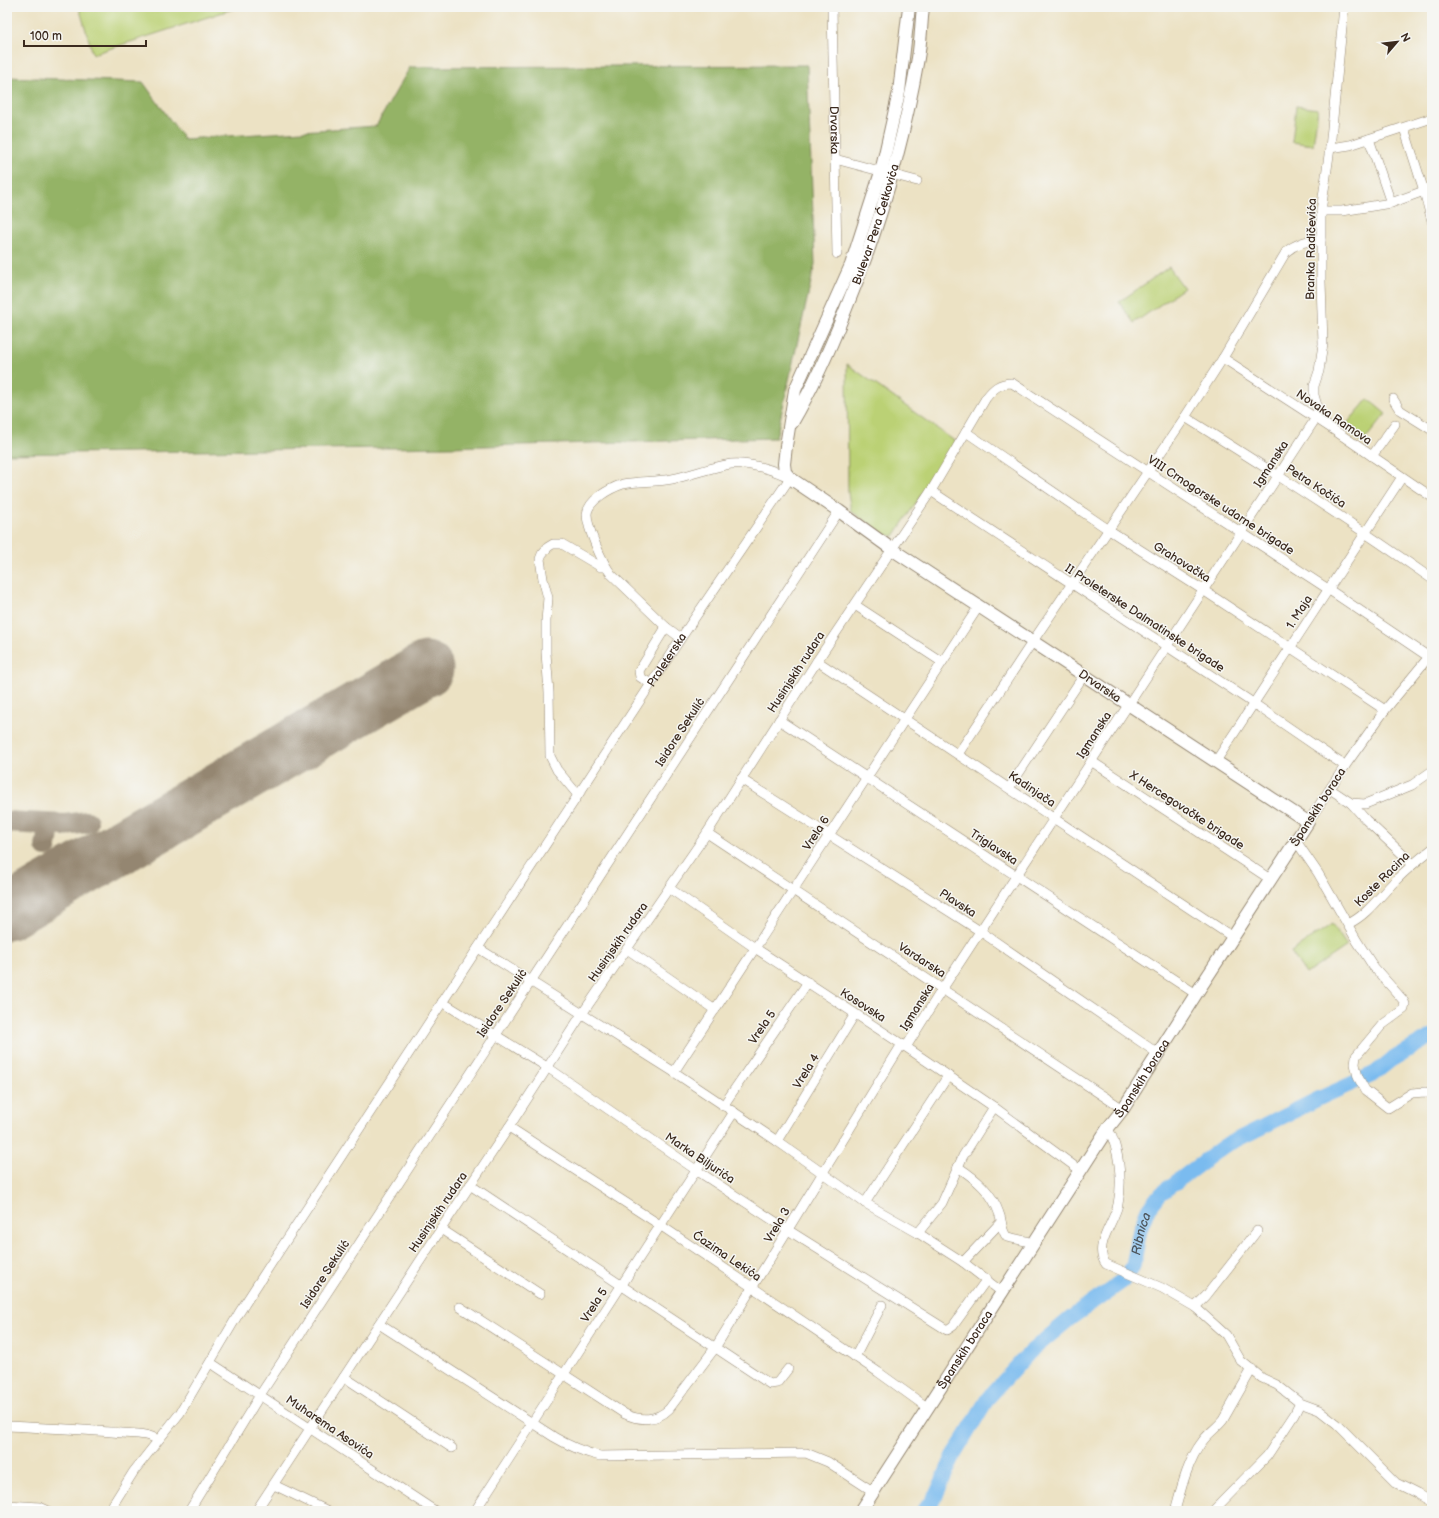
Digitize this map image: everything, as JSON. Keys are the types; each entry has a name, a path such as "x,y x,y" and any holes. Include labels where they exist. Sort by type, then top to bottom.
{"main road":[{"name":"Bulevar Pera Ćetkovića","path":"790,478 785,472 784,464 789,428 810,393 863,269 887,173 899,92 909,7"},
{"name":"Bulevar Pera Ćetkovića","path":"887,173 899,152 918,57 923,7"},
{"path":"790,478 839,511 892,550"},
{"name":"Drvarska","path":"892,550 1308,822"},
{"name":"Španskih boraca","path":"861,1511 1108,1128 1123,1109 1157,1053 1234,938 1270,879 1308,822"}],"street":[{"name":"Drvarska","path":"832,7 837,254"},
{"name":"Branka Radičevića","path":"1316,418 1318,409 1314,395 1314,386 1319,371 1323,344 1321,212 1330,148 1344,7"},
{"path":"1330,148 1341,147 1369,139 1432,118"},
{"path":"1404,128 1432,220"},
{"path":"1369,139 1391,203"},
{"path":"835,159 917,181"},
{"path":"1321,212 1342,211 1391,203 1424,191"},
{"path":"958,754 1071,584 1185,417 1223,358 1286,252 1291,247 1305,242 1321,240"},
{"name":"Novaka Ramova","path":"1223,358 1316,418 1432,497"},
{"name":"VIII Crnogorske udarne brigade","path":"998,386 1004,383 1012,383 1148,471 1240,533 1430,655"},
{"name":"Husinjskih rudara","path":"256,1511 582,1014 707,833 817,661 931,491 986,398 993,389 998,386"},
{"path":"1393,399 1400,410 1432,430"},
{"name":"Petra Kočića","path":"1185,417 1365,532 1432,579"},
{"name":"Igmanska","path":"904,1045 1017,877 1128,704 1316,418"},
{"path":"1372,456 1396,424"},
{"name":"Grahovačka","path":"966,432 1108,530 1203,590 1385,710"},
{"path":"681,638 666,627 611,574 606,567 592,533 587,514 592,504 607,490 625,484 671,479 731,464 756,467 777,472 790,478"},
{"name":"1. Maja","path":"1216,761 1402,477"},
{"name":"Proleterska","path":"109,1510 134,1471 180,1413 211,1363 239,1313 272,1262 681,638 790,478"},
{"name":"II Proleterske Dalmatinske brigade","path":"931,491 1253,703 1345,766"},
{"name":"Isidore Sekulić","path":"189,1511 260,1395 839,511"},
{"path":"578,795 557,770 550,756 549,692 546,654 548,598 540,559 544,550 552,544 562,544 601,567 606,567"},
{"path":"855,605 942,662"},
{"name":"Vrela 6","path":"674,1072 978,606"},
{"path":"651,684 640,677 639,671 666,627"},
{"name":"Španskih boraca","path":"1308,822 1345,766 1385,710 1430,655"},
{"name":"Kadinjača","path":"817,661 1234,938"},
{"path":"1009,788 1084,675"},
{"name":"Triglavska","path":"779,720 1196,994"},
{"name":"X Hercegovačke brigade","path":"1091,761 1270,879"},
{"path":"1351,803 1365,804 1412,785 1432,771"},
{"name":"Plavska","path":"741,779 980,931 1157,1053"},
{"path":"1330,789 1351,803 1366,820 1413,864"},
{"name":"Vardarska","path":"707,833 793,891 943,988 1123,1109"},
{"path":"1296,840 1318,873 1373,966 1405,1004 1404,1009 1382,1025 1356,1056 1355,1064 1358,1077 1365,1090 1388,1108 1412,1093 1432,1093"},
{"name":"Koste Racina","path":"1348,924 1364,914 1413,864 1432,849"},
{"name":"Kosovska","path":"669,888 755,948 904,1045 994,1107 1081,1171"},
{"path":"478,948 674,1072 777,1141 865,1203 918,1233 963,1262 987,1279 1003,1293"},
{"path":"627,950 715,1010"},
{"name":"Vrela 5","path":"723,1106 808,982"},
{"name":"Marka Biljurića","path":"442,1002 547,1067 696,1170 946,1330 953,1326 987,1279"},
{"name":"Vrela 4","path":"777,1141 855,1014"},
{"name":"Vrela 3","path":"564,1375 630,1416 648,1419 658,1417 666,1412 715,1348 822,1172 904,1045"},
{"path":"865,1203 948,1076"},
{"path":"918,1233 942,1203 963,1156 994,1107"},
{"name":"Vrela 5","path":"476,1511 734,1112"},
{"name":"Ćazima Lekića","path":"509,1127 660,1226 928,1408"},
{"path":"1108,1128 1116,1150 1120,1193 1118,1205 1105,1235 1102,1255 1106,1264 1172,1293 1195,1307 1226,1334 1239,1359 1262,1378 1277,1385 1300,1403 1319,1410 1337,1424 1396,1483 1432,1502"},
{"path":"958,1167 977,1180 985,1188 996,1206 1000,1216 1003,1232 1007,1237 1035,1243"},
{"path":"470,1186 770,1384 777,1383 788,1369"},
{"path":"963,1262 1001,1222"},
{"path":"441,1229 540,1294"},
{"path":"1195,1307 1206,1296 1257,1231"},
{"path":"855,1357 882,1305"},
{"path":"460,1308 564,1375"},
{"path":"379,1324 568,1446 587,1453 600,1456 806,1454 828,1462 874,1492"},
{"name":"Muharema Asovića","path":"211,1363 435,1511"},
{"path":"1175,1511 1196,1450 1206,1436 1218,1427 1223,1420 1252,1369"},
{"path":"344,1377 452,1448"},
{"path":"1214,1510 1267,1456 1300,1403"},
{"path":"7,1426 89,1429 151,1436 158,1440"},
{"path":"274,1485 328,1511"},
{"path":"7,1505 40,1507 49,1511"},
{"path":"109,1510 123,1511"}],"green space":[{"path":"79,7 239,7 93,54"},
{"path":"807,65 815,264 776,438 449,447 7,454 7,77 143,82 184,139 376,126 410,67"},
{"path":"1296,106 1318,109 1313,145 1292,142"},
{"path":"1169,267 1184,288 1134,323 1119,302"},
{"path":"847,364 956,442 894,536 886,535 851,511 848,493"},
{"path":"1368,399 1386,414 1362,443 1344,427"},
{"path":"1332,924 1347,946 1306,974 1291,952"}],"waterway":[{"name":"Ribnica","path":"924,1511 936,1495 954,1455 988,1398 1030,1352 1072,1317 1123,1281 1133,1266 1140,1230 1147,1211 1160,1194 1224,1146 1320,1098 1375,1073 1391,1060 1432,1036"}],"taxiway":[{"path":"7,822 65,825 87,822"},
{"path":"43,824 48,835 46,846"}],"runway":[{"path":"7,913 426,669"}]}
